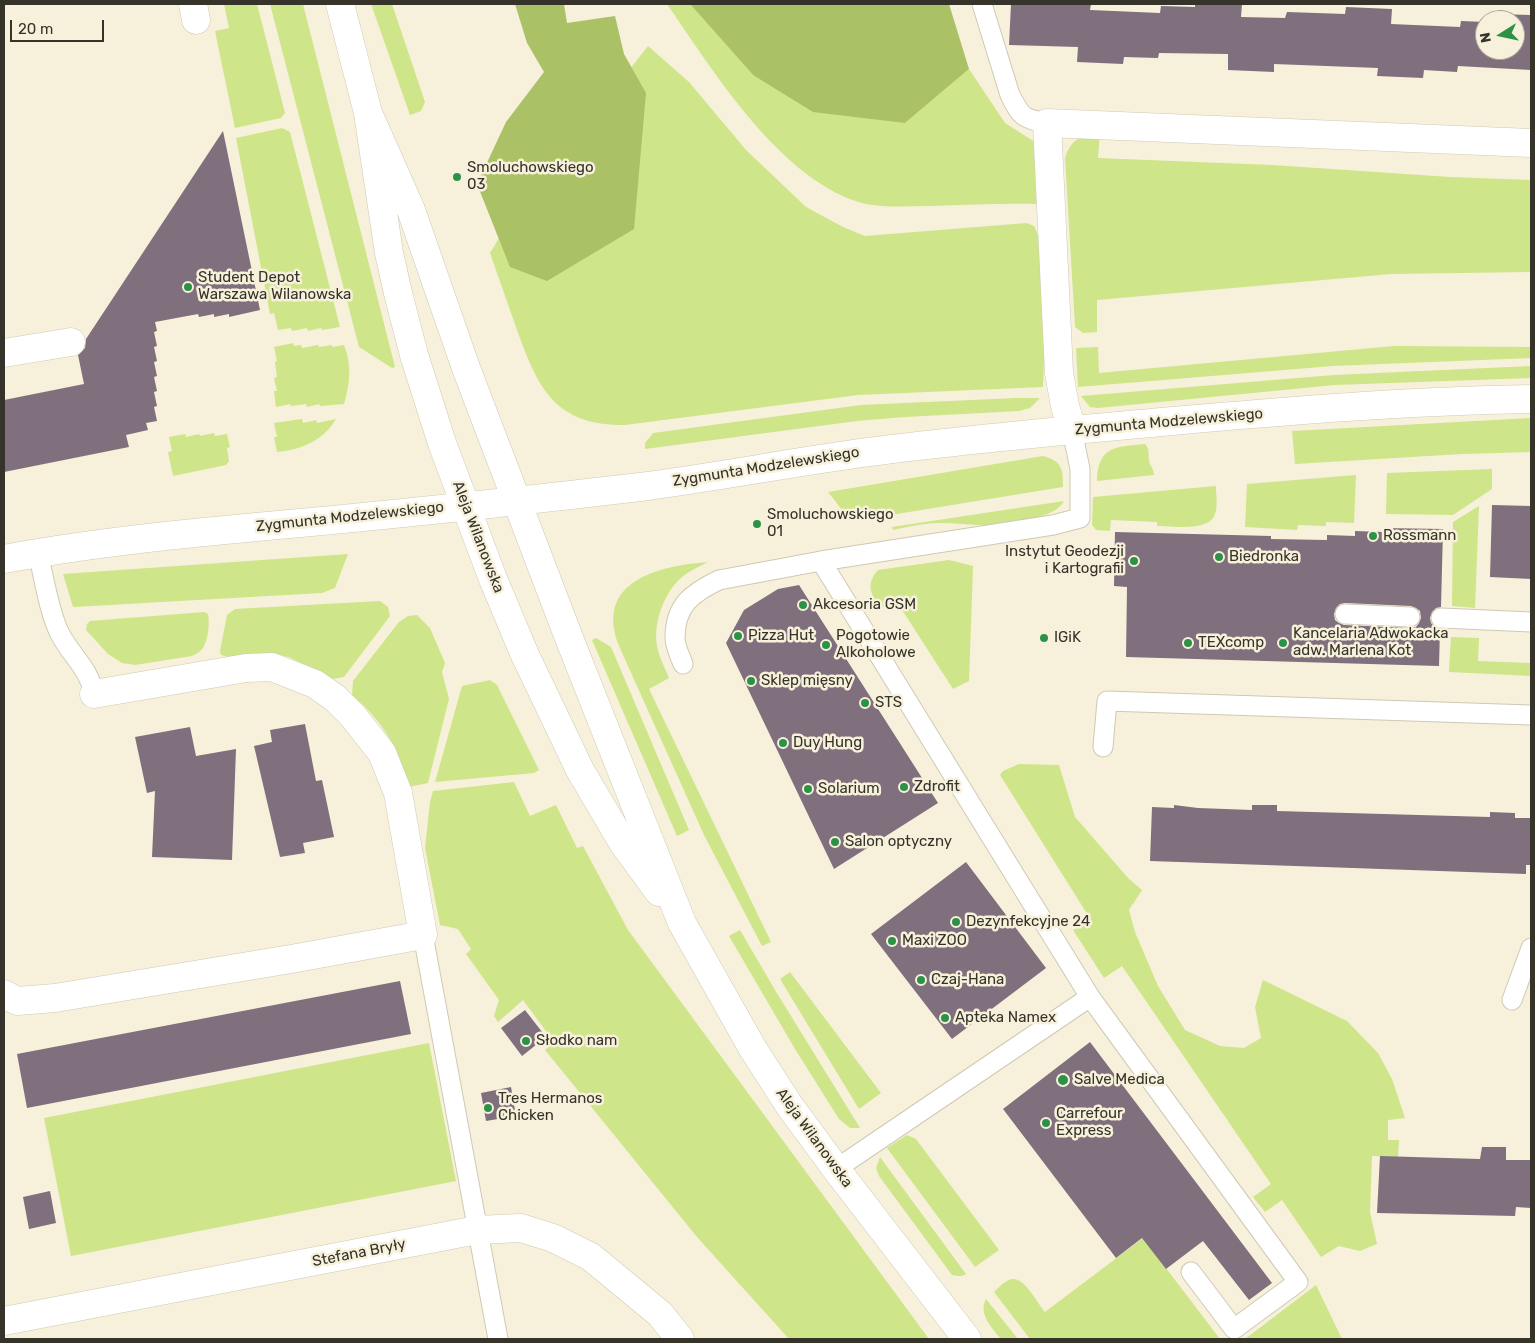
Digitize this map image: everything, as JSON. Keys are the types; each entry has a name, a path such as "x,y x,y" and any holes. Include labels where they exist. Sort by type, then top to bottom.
{"street":[{"name":"Aleja Wilanowska","path":"340,4 368,113 389,253 409,335 442,443 525,655 580,770 623,843 682,923 753,1050 789,1105 836,1169 967,1339"},
{"name":"Aleja Wilanowska","path":"368,113 411,210 463,359 682,923"},
{"path":"1072,430 1059,373 1047,123 1531,143"},
{"path":"4,353 70,342"},
{"name":"Zygmunta Modzelewskiego","path":"4,559 175,535 517,501 643,486 866,452 1072,430 1336,408 1531,399"},
{"path":"4,994 17,1001 55,998 423,935 398,793 392,774 382,754 353,716 334,698 315,684 272,668 246,668 94,694"},
{"name":"Stefana Bryły","path":"4,1320 477,1230 521,1228 553,1238 591,1257 660,1314 680,1339"}],"lane":[{"path":"982,4 1010,95 1017,108 1025,118 1047,123"},
{"path":"683,664 675,639 678,617 687,599 719,580 821,561 1043,526 1080,518 1080,469 1072,430"},
{"path":"38,553 60,634 91,680 94,694"},
{"path":"821,561 1090,997 1298,1282 1234,1329 1191,1272"},
{"path":"1345,614 1410,617"},
{"path":"1441,618 1531,622"},
{"path":"1103,747 1107,701 1531,715"},
{"path":"423,935 498,1339"},
{"path":"1512,1000 1531,948"},
{"path":"836,1169 1090,997"}],"green space":[{"path":"224,4 257,4 285,113 281,118 235,128 215,31 229,28"},
{"path":"270,4 303,4 395,367 392,368 359,347"},
{"path":"371,4 392,4 425,102 421,111 410,115"},
{"path":"515,4 564,4 567,23 615,16 624,54 646,93 634,229 547,281 510,267 477,184 506,122 544,72 527,43"},
{"path":"667,4 690,4 753,75 905,123 969,69 1005,123 1035,142 1036,204 882,206 866,204 836,192 806,174 779,150 753,122 706,61"},
{"path":"690,4 949,4 969,69 905,123 813,112 753,75"},
{"path":"648,46 689,82 746,150 806,207 843,227 865,236 1027,223 1034,226 1038,235 1045,336 1043,387 858,395 625,425 601,424 582,419 566,411 553,400 542,386 525,351 490,253 505,228"},
{"path":"282,128 290,132 340,327 308,331 307,328 292,331 291,328 278,330 274,313 270,314 236,138"},
{"path":"1100,133 1098,158 1272,165 1450,177 1531,180 1531,272 1391,274 1097,300 1097,332 1083,333 1075,327 1065,158 1071,146 1078,139"},
{"path":"293,343 294,346 301,345 302,348 318,345 319,347 332,345 332,347 344,345 347,352 349,374 344,404 320,406 319,404 307,407 306,404 291,406 290,404 276,407 274,391 277,391 274,378 277,377 275,362 277,361 274,347"},
{"path":"1394,346 1531,347 1531,358 1333,366 1078,387 1076,348 1098,347 1099,373"},
{"path":"1531,366 1531,378 1335,385 1098,408 1090,407 1081,396 1334,375"},
{"path":"1040,398 1030,408 1019,411 857,421 645,449 645,443 653,433 861,405"},
{"path":"1531,418 1531,452 1462,454 1295,464 1292,431"},
{"path":"302,419 303,423 316,420 317,423 336,419 325,433 311,443 295,449 277,452 274,437 277,437 274,423"},
{"path":"214,433 215,436 227,434 230,447 227,448 229,461 226,465 173,476 168,452 172,451 169,437 185,434 186,437 199,434 200,436"},
{"path":"1145,444 1154,475 1097,481 1101,461 1110,450"},
{"path":"1043,456 1058,463 1063,475 1063,487 863,519 850,517 846,514 828,492"},
{"path":"1492,469 1492,489 1453,515 1386,514 1387,473"},
{"path":"1356,475 1354,523 1326,522 1326,526 1298,525 1297,530 1245,527 1247,484"},
{"path":"1216,486 1217,504 1215,514 1212,520 1198,526 1171,527 1157,526 1157,522 1111,520 1110,531 1096,530 1092,525 1093,497"},
{"path":"1064,501 1052,512 1043,516 1011,523 986,525 933,523 893,530 892,527"},
{"path":"1479,506 1475,608 1452,606 1453,522"},
{"path":"348,554 335,588 322,593 73,607 63,574"},
{"path":"949,560 973,566 969,681 953,689 895,599 880,608 871,589 872,580 878,570"},
{"path":"708,562 681,578 665,600 658,618 656,637 659,654 669,678 649,689 771,942 762,946 704,835 619,646 614,624 615,606 623,592 635,581 651,573 669,568"},
{"path":"380,601 388,607 390,616 344,677 333,679 289,657 274,654 259,653 228,657 221,655 220,651 227,615 235,609"},
{"path":"204,612 208,614 208,631 205,645 199,652 192,656 135,665 122,663 108,654 86,630 87,624 90,621"},
{"path":"417,615 430,628 445,663 442,672 449,699 428,783 409,787 400,760 388,736 373,715 352,695 353,681 399,622 408,616"},
{"path":"1451,637 1479,638 1478,661 1531,663 1531,676 1449,672"},
{"path":"596,638 611,647 689,830 677,836 592,640"},
{"path":"490,680 497,685 539,770 534,773 435,782 462,686"},
{"path":"1019,764 1059,765 1075,817 1129,879 1142,890 1129,910 1135,932 1158,986 1185,1030 1220,1046 1244,1048 1261,1038 1255,1007 1263,980 1347,1021 1378,1053 1392,1079 1405,1118 1388,1120 1388,1140 1399,1140 1398,1157 1372,1156 1370,1212 1377,1244 1360,1251 1339,1246 1321,1257 1282,1200 1265,1212 1253,1197 1271,1184 1122,966 1104,978 1073,930 1091,920 1000,775 1003,771"},
{"path":"514,782 530,816 556,805 577,848 583,846 628,930 929,1339 789,1339 697,1237 545,1050 554,1042 523,1000 498,1022 494,1016 499,1000 466,954 471,949 458,929 440,925 425,848 433,791"},
{"path":"740,930 860,1128 850,1128 839,1119 795,1049 729,936"},
{"path":"790,972 881,1093 859,1109 780,979"},
{"path":"429,1043 456,1181 71,1256 44,1118"},
{"path":"907,1135 916,1139 999,1250 975,1267 887,1148"},
{"path":"880,1157 966,1274 961,1276 952,1275 879,1176 876,1168"},
{"path":"1143,1238 1220,1339 1030,1339 994,1292 1009,1280 1014,1279 1029,1290 1045,1312"},
{"path":"1316,1285 1342,1339 1245,1339"},
{"path":"986,1299 1018,1339 1001,1339 985,1315 984,1305"}],"building":[{"path":"1011,4 1091,4 1090,10 1160,13 1161,6 1195,7 1195,4 1242,4 1241,17 1285,18 1287,12 1345,14 1346,7 1392,9 1391,24 1460,27 1461,21 1475,22 1475,60 1525,60 1525,15 1531,15 1531,70 1458,66 1457,72 1424,70 1423,78 1377,76 1378,68 1274,64 1274,72 1228,70 1228,54 1159,53 1158,58 1124,57 1123,64 1077,62 1078,47 1009,45"},
{"name":"Student Depot Warszawa Wilanowska","path":"223,131 260,310 229,317 229,314 199,317 198,314 155,322 157,331 154,332 157,346 154,347 157,361 154,362 157,376 154,377 157,391 154,392 157,406 154,407 157,421 146,423 148,430 126,435 129,447 4,472 4,400 84,384 78,355 85,348 86,339"},
{"path":"1492,505 1531,506 1531,579 1490,577"},
{"path":"1383,528 1443,529 1441,607 1436,608 1432,612 1430,618 1431,623 1440,629 1439,666 1126,657 1127,587 1114,586 1115,532 1271,536 1271,539 1327,540 1327,535 1355,536 1355,531 1383,532","holes":["1345,603 1411,606 1420,611 1421,618 1416,627 1410,628 1344,625 1335,620 1334,614 1336,608 1340,604"]},
{"path":"799,585 938,803 834,869 726,643 744,610 778,589"},
{"path":"305,724 316,781 322,780 334,837 303,843 305,853 280,857 254,746 272,742 270,730"},
{"path":"190,727 196,756 236,749 232,860 152,857 155,791 147,793 135,737"},
{"path":"1174,805 1252,810 1252,805 1277,805 1277,811 1490,817 1490,812 1515,813 1515,818 1531,818 1531,865 1526,865 1526,874 1150,861 1152,807 1174,808"},
{"path":"966,862 1046,968 952,1039 871,934"},
{"path":"400,981 411,1034 27,1108 17,1054"},
{"path":"525,1010 546,1037 522,1056 501,1028"},
{"path":"1090,1042 1272,1283 1249,1300 1203,1241 1166,1269 1142,1238 1116,1258 1003,1109"},
{"path":"511,1087 516,1116 486,1121 481,1093"},
{"path":"1482,1147 1506,1147 1506,1160 1531,1160 1531,1208 1516,1207 1515,1216 1377,1213 1380,1156 1480,1159"},
{"path":"50,1191 56,1223 29,1229 23,1197"}],"place":[{"name":"Smoluchowskiego 03","path":"457,177"},
{"name":"Student Depot Warszawa Wilanowska","path":"188,287"},
{"name":"Smoluchowskiego 01","path":"757,524"},
{"name":"Rossmann","path":"1373,536"},
{"name":"Biedronka","path":"1219,557"},
{"name":"Instytut Geodezji i Kartografii","path":"1134,561"},
{"name":"Akcesoria GSM","path":"803,605"},
{"name":"Pizza Hut","path":"738,636"},
{"name":"IGiK","path":"1044,638"},
{"name":"TEXcomp","path":"1188,643"},
{"name":"Kancelaria Adwokacka adw. Marlena Kot","path":"1283,643"},
{"name":"Pogotowie Alkoholowe","path":"826,645"},
{"name":"Sklep mięsny","path":"751,681"},
{"name":"STS","path":"865,703"},
{"name":"Duy Hung","path":"783,743"},
{"name":"Zdrofit","path":"904,787"},
{"name":"Solarium","path":"808,789"},
{"name":"Salon optyczny","path":"835,842"},
{"name":"Dezynfekcyjne 24","path":"956,922"},
{"name":"Maxi ZOO","path":"892,941"},
{"name":"Czaj-Hana","path":"921,980"},
{"name":"Apteka Namex","path":"945,1018"},
{"name":"Słodko nam","path":"526,1041"},
{"name":"Salve Medica","path":"1063,1080"},
{"name":"Tres Hermanos Chicken","path":"488,1108"},
{"name":"Carrefour Express","path":"1046,1123"}]}
